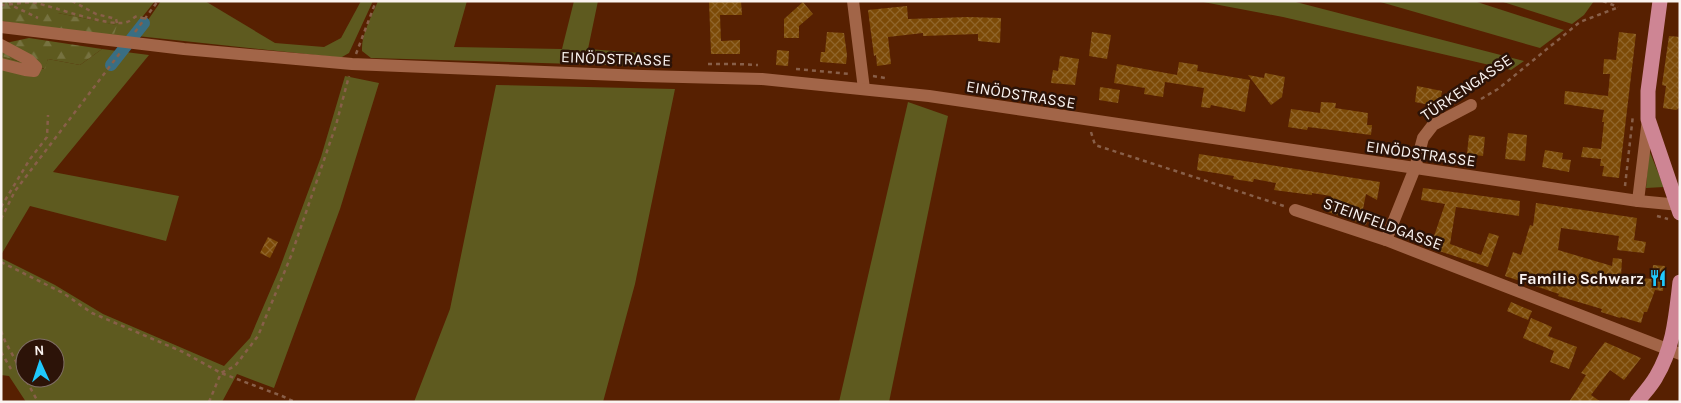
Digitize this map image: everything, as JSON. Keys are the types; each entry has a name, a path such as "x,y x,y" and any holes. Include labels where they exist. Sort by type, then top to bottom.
{"main road":[{"path":"1660,1 1648,91 1648,119 1679,208"},
{"path":"1637,402 1674,352 1680,282"}],"street":[{"path":"853,1 864,89"},
{"name":"EINÖDSTRASSE","path":"1,27 184,49 352,64 762,79 929,96 1679,208"},
{"path":"1,45 29,60 36,67 34,71 1,64"},
{"name":"TÜRKENGASSE","path":"1386,240 1415,168 1423,138 1433,125 1471,105"},
{"path":"1638,201 1648,119"},
{"name":"STEINFELDGASSE","path":"1295,210 1386,240 1674,352"}],"path":[{"path":"72,1 96,14 116,19 117,23"},
{"path":"1,5 33,2 76,15 117,23 127,22 137,16 144,20 158,1"},
{"path":"209,402 221,374 235,366 258,336 300,228 336,126 352,64 366,23 376,1"},
{"name":"TÜRKENGASSE","path":"1471,105 1498,89 1580,22 1619,7 1603,1"},
{"path":"10,3 50,25 53,34"},
{"path":"1,219 15,191 110,65"},
{"path":"1,208 30,159 47,136 48,116"},
{"path":"1088,120 1095,145 1295,210"},
{"path":"1,262 63,293 92,313 183,352 221,374 294,402"},
{"path":"1,331 38,402"},
{"path":"1,352 10,369"}],"green space":[{"path":"1,1 58,1 58,13 117,25 113,38 1,21"},
{"path":"58,1 155,1 124,40 113,38 116,25 58,13"},
{"path":"161,1 205,1 275,43 324,47 341,38 361,1 373,1 349,53 342,57 334,57 137,36"},
{"path":"378,1 467,1 454,47 562,49 574,1 598,1 588,49 640,53 642,66 371,58 362,51 362,45 365,32"},
{"path":"1198,1 1292,1 1524,61 1511,70 1283,17"},
{"path":"1377,1 1474,1 1564,30 1540,48"},
{"path":"1500,1 1594,1 1584,15 1572,24"},
{"path":"29,38 102,49 80,65 48,59 45,69 1,56 1,44"},
{"path":"102,49 149,55 53,172 179,196 166,241 30,206 1,255 1,56 44,69 48,59 80,65"},
{"path":"345,76 379,83 340,209 274,388 237,374 222,402 26,402 17,388 65,388 65,338 15,338 15,385 9,376 1,375 1,258 55,285 103,314 224,366 250,338 279,270 321,157"},
{"path":"496,85 675,89 635,284 603,402 414,402 450,309"},
{"path":"908,102 948,116 889,402 839,402"},
{"path":"1649,150 1664,187 1646,188"}],"building":[{"path":"709,1 741,1 742,15 720,15 721,41 740,40 740,54 711,54"},
{"path":"803,2 813,14 799,26 799,38 784,38 784,19"},
{"path":"907,6 908,19 1001,18 1000,43 978,41 978,34 923,36 923,33 888,37 891,64 877,66 868,10"},
{"path":"827,32 844,33 847,55 846,64 820,62 821,52 825,52"},
{"path":"1092,32 1111,35 1107,59 1089,56"},
{"path":"1619,32 1636,34 1619,178 1602,176 1604,166 1600,166 1601,159 1581,157 1583,147 1601,149 1604,110 1564,104 1565,91 1608,96 1610,74 1603,74 1604,59 1616,60"},
{"path":"1669,36 1680,37 1680,106 1676,110 1663,108 1666,86 1662,85"},
{"path":"777,50 789,51 788,66 776,65"},
{"path":"1060,56 1079,59 1075,85 1051,83 1053,70 1058,71"},
{"path":"1179,62 1198,65 1197,71 1250,80 1245,112 1211,105 1210,108 1201,107 1204,88 1165,82 1163,97 1144,94 1145,88 1114,83 1117,64 1177,75"},
{"path":"1265,73 1285,77 1282,97 1271,105 1248,75 1264,78"},
{"path":"1417,86 1442,91 1439,107 1415,102"},
{"path":"1100,87 1120,90 1118,103 1099,100"},
{"path":"1321,102 1336,103 1335,108 1368,113 1367,125 1372,125 1371,135 1308,127 1307,130 1288,127 1291,109 1320,113"},
{"path":"1508,133 1527,135 1525,161 1505,159"},
{"path":"1469,135 1485,137 1483,156 1467,154"},
{"path":"1545,150 1563,153 1562,159 1571,160 1569,172 1542,167"},
{"path":"1199,154 1380,182 1377,200 1366,194 1362,214 1369,217 1366,225 1328,212 1331,196 1274,190 1276,183 1254,179 1253,182 1233,179 1234,176 1197,170"},
{"path":"1423,188 1520,201 1519,216 1456,207 1450,244 1481,255 1489,233 1499,236 1488,267 1430,248 1445,204 1421,200"},
{"path":"1536,203 1637,218 1634,240 1646,242 1644,253 1617,250 1619,236 1561,228 1558,250 1612,266 1613,258 1622,259 1621,276 1652,279 1653,265 1665,266 1663,291 1655,290 1647,312 1644,312 1641,323 1601,312 1602,309 1558,296 1559,294 1505,276 1513,252 1521,255 1530,225 1533,226"},
{"path":"268,237 278,242 270,258 260,253"},
{"path":"1511,302 1532,311 1528,320 1507,311"},
{"path":"1531,318 1552,327 1548,336 1577,347 1569,369 1550,362 1554,351 1523,338"},
{"path":"1605,342 1641,358 1624,380 1610,370 1591,395 1601,402 1569,402 1586,375 1581,373"}],"waterway":[{"path":"111,65 144,23"}],"place":[{"name":"Familie Schwarz","path":"1658,278"}]}
